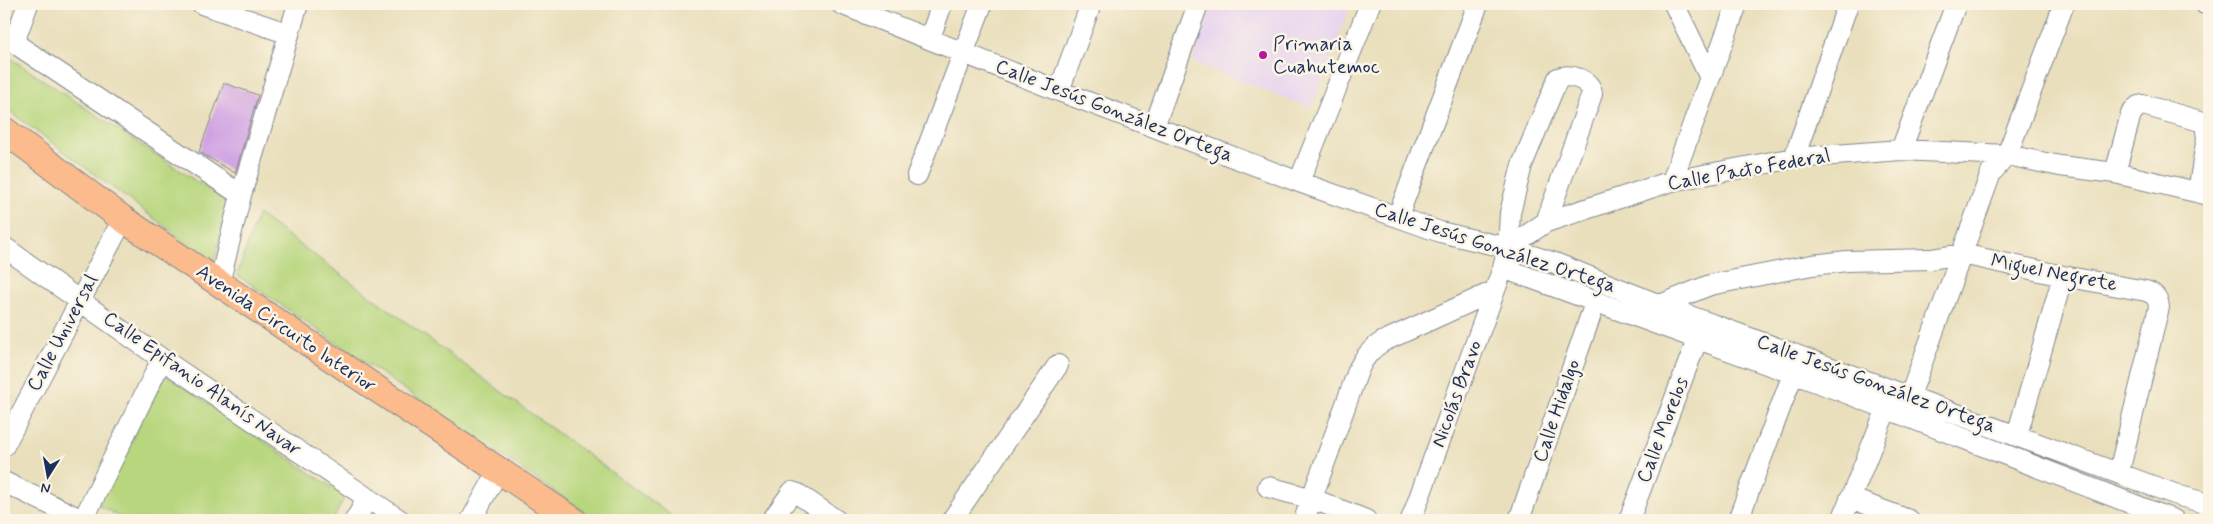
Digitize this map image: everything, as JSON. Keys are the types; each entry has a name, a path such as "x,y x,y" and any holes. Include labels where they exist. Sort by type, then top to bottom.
{"main road":[{"name":"Avenida Circuito Interior","path":"4,130 123,219 573,520"}],"street":[{"path":"28,4 9,39 241,195"},
{"path":"202,4 289,34"},
{"path":"220,284 241,195 298,4"},
{"name":"Calle Jesús González Ortega","path":"841,4 1059,91 1299,182 1440,232 1508,248 1555,263 1660,305 2180,496 2209,504"},
{"path":"930,38 942,4"},
{"path":"917,174 982,4"},
{"path":"1059,91 1092,4"},
{"path":"1154,127 1198,4"},
{"path":"1299,182 1370,4"},
{"path":"1398,216 1478,4"},
{"path":"1674,4 1710,78"},
{"path":"1672,181 1737,4"},
{"path":"1794,158 1848,4"},
{"path":"1901,150 1956,4"},
{"path":"1910,396 1991,173 2008,155 2064,4"},
{"path":"2205,4 2209,5"},
{"name":"Nicolás Bravo","path":"1411,520 1503,268 1508,248 1510,213 1520,174 1557,81 1563,76 1590,84 1592,94 1546,222"},
{"path":"2115,173 2131,114 2138,106 2142,105 2200,121 2205,125 2207,137 2203,194"},
{"name":"Calle Pacto Federal","path":"1508,248 1546,222 1672,181 1794,158 1901,150 2008,155 2060,166 2115,173 2203,194"},
{"name":"Calle Universal","path":"4,446 123,219"},
{"name":"Calle Epifanio Alanís Navar","path":"4,247 162,359 400,520"},
{"path":"1660,305 1710,286 1812,265 1847,261 1930,259 1962,254"},
{"name":"Miguel Negrete","path":"1962,254 2154,294 2158,300 2159,307 2119,472"},
{"name":"Calle Jesús González Ortega","path":"1503,268 1793,374 2174,520"},
{"path":"2017,435 2063,276"},
{"path":"1304,520 1359,368 1368,353 1382,342 1494,291"},
{"name":"Calle Hidalgo","path":"1519,520 1595,303"},
{"name":"Calle Morelos","path":"1629,520 1697,340"},
{"path":"4,482 82,520 162,359"},
{"path":"952,520 1058,364"},
{"path":"1738,520 1793,374"},
{"path":"1842,520 1886,410"},
{"path":"471,520 499,470"},
{"path":"1268,487 1312,499 1366,520"},
{"path":"772,520 792,492 798,494 829,518"},
{"path":"355,520 368,498"},
{"path":"1850,498 1910,520"},
{"path":"2206,520 2209,517"}],"shaded area":[{"name":"Primaria Cuahutemoc","path":"1213,4 1351,4 1311,108 1192,62"}],"green space":[{"path":"4,54 229,203 214,263 4,107"},
{"path":"258,214 677,520 596,520 237,275"},
{"path":"166,375 345,496 333,520 125,520 97,504"}],"building":[{"path":"224,83 258,95 235,173 199,152"}],"place":[{"name":"Primaria Cuahutemoc","path":"1263,55"}]}
